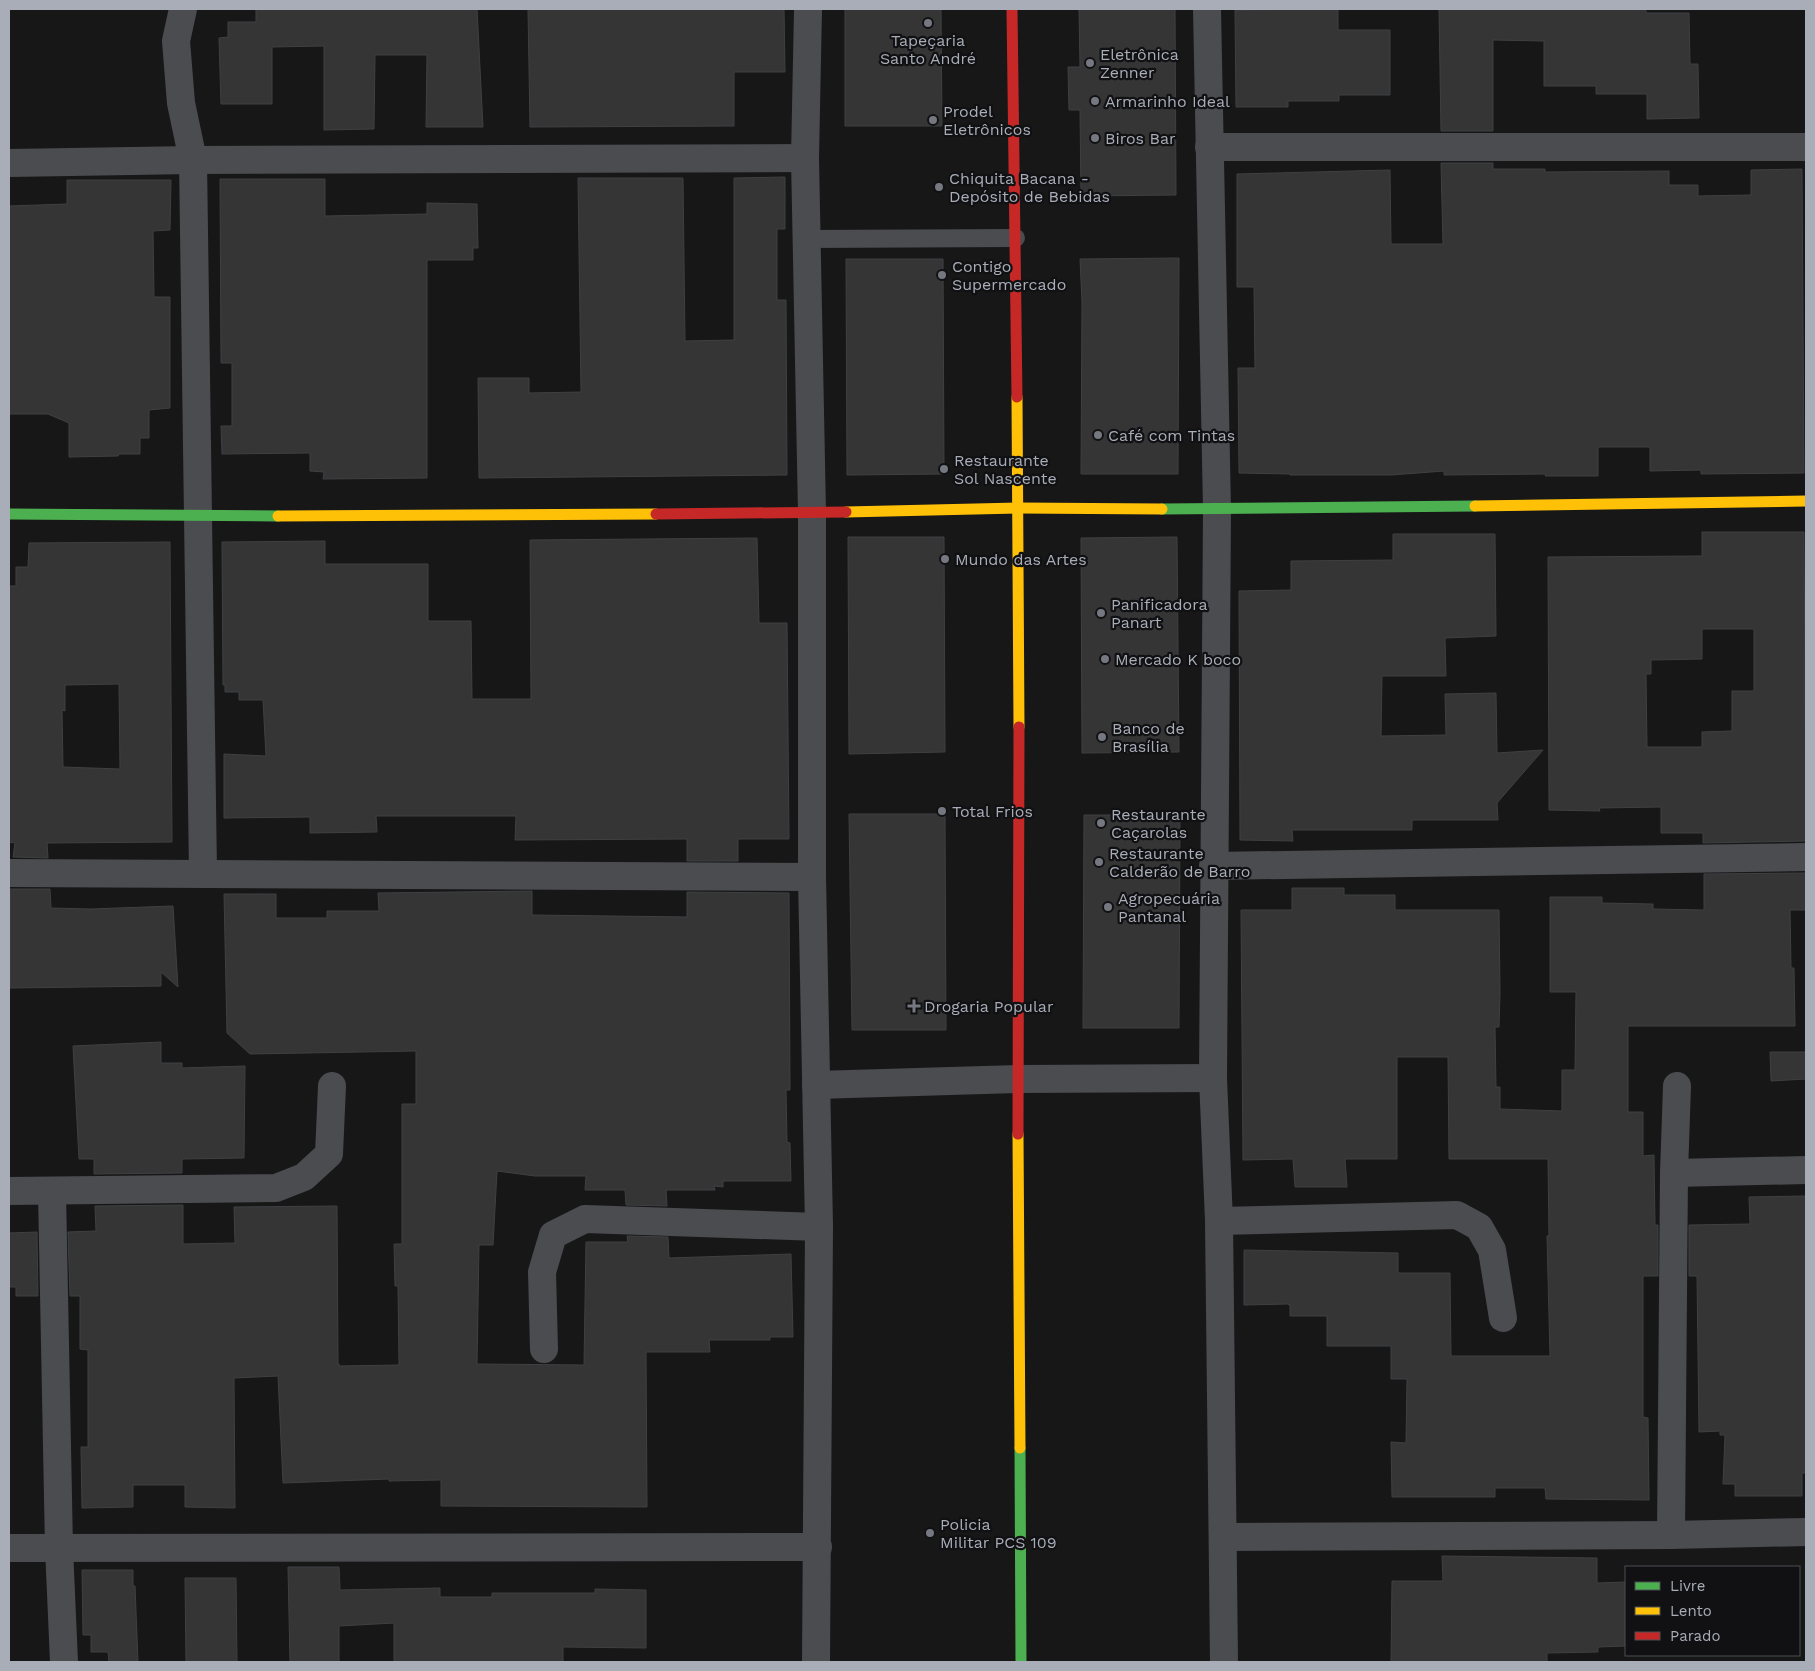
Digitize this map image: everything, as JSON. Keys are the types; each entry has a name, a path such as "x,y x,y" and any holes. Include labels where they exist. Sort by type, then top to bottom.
{"street":[{"path":"183,9 176,41 181,103 193,160 203,873"},
{"path":"808,9 806,158 812,513 812,877 819,1227 816,1662"},
{"path":"1012,9 1019,508 1018,1079 1022,1662"},
{"path":"1207,9 1217,510 1213,1078 1219,1222 1224,1662"},
{"path":"1209,147 1806,147"},
{"path":"9,163 193,160 806,158"},
{"path":"9,514 199,517 812,513 1019,508 1217,510 1806,501"},
{"path":"1213,866 1806,857"},
{"path":"9,873 812,877"},
{"path":"816,1085 1018,1079 1213,1078"},
{"path":"9,1191 276,1188 304,1177 329,1154 332,1086"},
{"path":"1671,1535 1674,1172 1677,1086"},
{"path":"1674,1172 1806,1170"},
{"path":"52,1192 59,1548 64,1662"},
{"path":"1219,1222 1457,1215 1479,1227 1492,1250 1503,1318"},
{"path":"544,1349 542,1272 554,1235 585,1219 819,1227"},
{"path":"1224,1537 1671,1535 1806,1532"},
{"path":"9,1548 818,1546"}],"lane":[{"path":"807,239 1016,238"}],"building":[{"path":"256,9 477,9 483,127 426,127 427,55 375,55 374,129 324,130 324,46 272,47 272,104 221,104 219,38 228,37 228,22 256,22"},
{"path":"528,9 784,9 785,72 734,72 734,126 530,127"},
{"path":"845,9 941,9 942,126 845,126"},
{"path":"1079,9 1175,9 1176,195 1081,196 1080,110 1069,110 1068,67 1080,67"},
{"path":"1338,9 1338,30 1390,30 1390,95 1339,95 1339,101 1288,101 1288,107 1236,107 1235,10"},
{"path":"1439,9 1646,9 1646,13 1689,13 1690,64 1698,64 1699,118 1647,119 1647,94 1596,94 1596,86 1544,86 1544,41 1493,40 1493,131 1441,131"},
{"path":"1441,163 1493,163 1493,169 1545,169 1545,172 1669,171 1669,185 1698,185 1698,196 1751,195 1751,170 1802,169 1804,473 1701,474 1701,470 1650,471 1650,447 1598,447 1598,476 1545,476 1546,474 1444,475 1444,471 1391,475 1239,473 1238,368 1255,368 1254,287 1237,287 1237,174 1390,170 1391,244 1443,244"},
{"path":"785,177 785,229 777,229 777,300 786,300 787,475 479,478 478,378 529,378 529,393 581,392 578,178 683,178 685,341 734,340 734,178"},
{"path":"220,179 325,179 325,216 427,214 427,203 477,204 478,248 473,248 473,260 427,260 427,478 323,479 324,472 310,471 310,453 222,454 221,426 232,426 232,363 221,363"},
{"path":"67,180 171,180 170,230 153,231 154,297 170,297 170,408 149,410 149,438 140,438 140,454 69,457 69,423 48,414 9,414 9,206 67,204"},
{"path":"1179,258 1178,474 1081,474 1082,302 1080,259"},
{"path":"846,259 943,259 944,474 847,475"},
{"path":"1702,532 1804,532 1806,841 1703,843 1703,833 1661,833 1661,807 1599,808 1600,811 1549,810 1548,557 1702,556","holes":["1702,629 1754,629 1754,691 1732,691 1732,731 1702,732 1702,747 1647,747 1646,674 1651,674 1651,660 1702,659"]},
{"path":"1393,534 1495,534 1496,636 1445,638 1446,676 1382,676 1381,736 1446,735 1445,694 1496,693 1497,753 1543,750 1497,803 1498,820 1412,820 1412,830 1292,830 1293,841 1240,840 1239,591 1291,590 1291,561 1393,560"},
{"path":"848,537 944,537 945,752 849,754"},
{"path":"1177,537 1179,752 1082,753 1081,538"},
{"path":"757,538 759,623 787,623 789,839 738,839 738,861 687,861 687,839 515,840 516,816 376,816 377,832 310,833 310,817 224,818 224,754 266,756 263,700 239,700 239,692 225,692 225,685 223,685 222,542 325,541 325,564 428,564 428,621 471,621 472,699 531,699 530,540"},
{"path":"170,542 172,842 47,843 48,858 13,857 15,843 9,842 9,586 16,586 16,567 28,567 29,543","holes":["119,684 120,769 63,767 62,710 65,711 65,685"]},
{"path":"849,814 945,814 946,1030 852,1030"},
{"path":"1084,815 1180,815 1179,1028 1083,1028"},
{"path":"1806,873 1806,910 1790,910 1795,1026 1628,1026 1628,1112 1643,1112 1643,1156 1654,1155 1655,1225 1658,1225 1658,1276 1643,1276 1643,1417 1648,1418 1649,1500 1546,1499 1545,1488 1495,1488 1495,1497 1392,1497 1391,1442 1406,1443 1407,1379 1391,1379 1391,1346 1327,1346 1327,1316 1290,1316 1290,1306 1288,1304 1244,1305 1244,1250 1398,1253 1398,1273 1450,1273 1451,1356 1550,1356 1547,1236 1549,1236 1548,1159 1449,1159 1448,1057 1397,1057 1397,1159 1345,1159 1347,1187 1295,1187 1293,1159 1243,1160 1241,910 1292,910 1292,888 1344,888 1344,895 1395,895 1395,910 1499,910 1499,1027 1495,1027 1496,1087 1500,1087 1500,1109 1562,1111 1562,1070 1575,1070 1576,992 1550,992 1550,897 1602,897 1602,903 1653,904 1653,909 1704,910 1704,874"},
{"path":"10,889 50,889 51,908 91,909 173,906 178,987 161,972 161,986 10,988"},
{"path":"532,891 532,915 687,917 687,892 789,893 790,1090 786,1090 787,1142 790,1143 791,1181 723,1181 723,1187 714,1186 715,1190 666,1190 667,1206 626,1205 625,1190 585,1190 586,1176 535,1176 497,1171 493,1245 479,1245 477,1364 584,1365 586,1242 628,1242 627,1236 668,1237 669,1258 791,1254 793,1337 770,1337 770,1340 709,1340 710,1352 646,1352 647,1507 441,1506 441,1480 389,1481 389,1479 283,1483 278,1376 234,1378 235,1508 185,1507 185,1485 133,1485 133,1507 82,1508 81,1447 88,1447 88,1350 80,1349 80,1296 70,1296 68,1232 96,1231 95,1206 183,1205 183,1244 235,1243 234,1207 337,1206 338,1364 339,1366 399,1365 398,1286 395,1286 394,1244 402,1244 402,1104 416,1104 416,1051 250,1054 227,1033 224,894 276,894 276,918 327,918 327,911 379,911 378,893"},
{"path":"161,1042 161,1063 182,1063 182,1068 245,1066 244,1158 182,1159 182,1173 94,1174 94,1159 79,1159 73,1046"},
{"path":"1770,1052 1806,1052 1806,1079 1771,1081"},
{"path":"1806,1196 1806,1473 1802,1473 1802,1496 1735,1496 1735,1484 1723,1484 1725,1435 1720,1435 1720,1431 1699,1432 1697,1276 1689,1276 1689,1225 1750,1224 1749,1197"},
{"path":"37,1232 38,1296 16,1296 16,1287 9,1287 9,1233"},
{"path":"1442,1556 1597,1558 1597,1583 1625,1582 1625,1646 1598,1647 1598,1652 1547,1653 1547,1662 1391,1662 1392,1581 1443,1581"},
{"path":"288,1567 339,1567 340,1590 440,1588 440,1597 492,1597 492,1593 595,1593 595,1589 646,1590 646,1648 563,1647 563,1662 394,1662 394,1623 339,1626 339,1662 290,1662"},
{"path":"82,1570 133,1570 138,1662 109,1662 108,1652 91,1652 91,1635 83,1635"},
{"path":"185,1578 236,1578 237,1662 186,1662"}],"traffic: fast":[{"path":"1162,509 1475,506"},
{"path":"9,514 278,516"},
{"path":"1020,1448 1021,1662"}],"traffic: slow":[{"path":"1017,397 1019,727"},
{"path":"1475,506 1806,501"},
{"path":"846,512 1019,508 1162,509"},
{"path":"278,516 656,514"},
{"path":"1018,1134 1020,1448"}],"traffic: jam":[{"path":"1012,9 1017,397"},
{"path":"656,514 846,512"},
{"path":"1018,1134 1019,727"}],"place":[{"name":"Tapeçaria Santo André","path":"928,23"},
{"name":"Eletrônica Zenner","path":"1090,63"},
{"name":"Armarinho Ideal","path":"1095,101"},
{"name":"Prodel Eletrônicos","path":"933,120"},
{"name":"Biros Bar","path":"1095,138"},
{"name":"Chiquita Bacana - Depósito de Bebidas","path":"939,187"},
{"name":"Contigo Supermercado","path":"942,275"},
{"name":"Café com Tintas","path":"1098,435"},
{"name":"Restaurante Sol Nascente","path":"944,469"},
{"name":"Mundo das Artes","path":"945,559"},
{"name":"Panificadora Panart","path":"1101,613"},
{"name":"Mercado K boco","path":"1105,659"},
{"name":"Banco de Brasília","path":"1102,737"},
{"name":"Total Frios","path":"942,811"},
{"name":"Restaurante Caçarolas","path":"1101,823"},
{"name":"Restaurante Calderão de Barro","path":"1099,862"},
{"name":"Agropecuária Pantanal","path":"1108,907"},
{"name":"Drogaria Popular","path":"914,1006"},
{"name":"Policia Militar PCS 109","path":"930,1533"}]}
